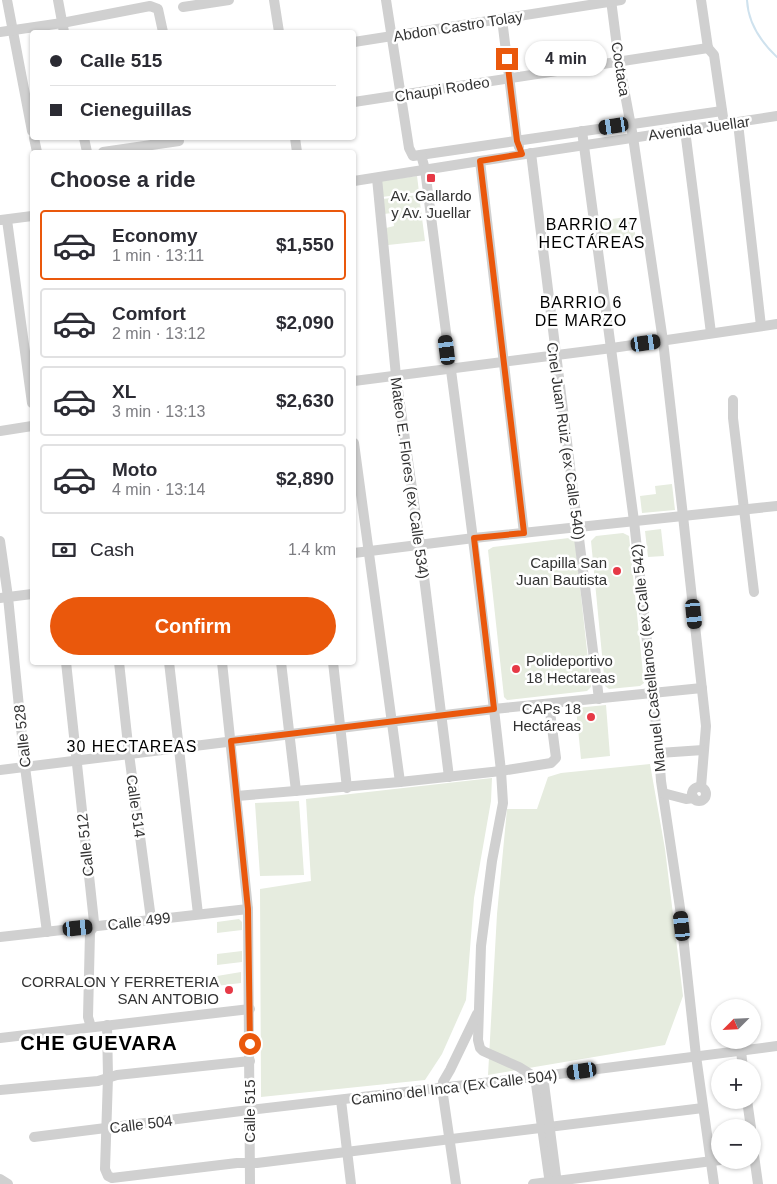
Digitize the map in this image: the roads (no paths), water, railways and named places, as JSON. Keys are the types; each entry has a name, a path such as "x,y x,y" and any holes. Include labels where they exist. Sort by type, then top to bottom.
{"street":[{"path":"7,0 30,121"},
{"path":"58,0 63,28"},
{"path":"184,7 229,0"},
{"path":"274,0 279,30"},
{"path":"386,0 410,148 425,169 474,538 501,771 503,804 492,861 481,946 478,1040 480,1048 539,1077 553,1183"},
{"name":"Abdon Castro Tolay","path":"356,42 614,0"},
{"name":"Coctaca","path":"614,0 619,62 633,137 663,341 706,726 701,787 706,791 705,797 700,800 694,798 686,799 663,793"},
{"path":"701,0 708,48 714,55 724,125"},
{"path":"0,32 63,28 150,6 158,9 163,30"},
{"name":"Cnel Juan Ruiz (ex Calle 540)","path":"502,19 517,141 526,154 555,355 599,698"},
{"name":"Chaupi Rodeo","path":"356,102 708,48"},
{"path":"417,156 722,111"},
{"name":"Avenida Juellar","path":"356,182 425,169 777,116"},
{"path":"738,123 761,326"},
{"path":"684,130 711,333"},
{"name":"Manuel Castellanos (ex Calle 542)","path":"582,131 634,521 663,793 680,908 696,1056 711,1141"},
{"path":"115,150 172,140"},
{"path":"480,161 524,533"},
{"name":"Mateo E. Flores (ex Calle 534)","path":"377,178 396,376 420,545 449,776"},
{"path":"30,216 3,220 30,391"},
{"path":"356,381 612,348 777,324"},
{"path":"734,400 733,418 754,592"},
{"path":"0,431 30,426"},
{"path":"356,457 400,782"},
{"path":"356,553 474,538 777,506"},
{"name":"Calle 528","path":"0,541 4,598 47,932"},
{"path":"4,598 30,594"},
{"name":"Calle 512","path":"66,665 94,926 90,932 88,1017 91,1027"},
{"name":"Calle 514","path":"120,665 151,919"},
{"path":"169,665 198,914"},
{"name":"Calle 515","path":"222,665 248,909 250,1184"},
{"path":"281,665 296,791"},
{"path":"333,665 347,788"},
{"path":"0,770 494,709 702,688"},
{"path":"237,796 347,788 501,771 551,763 556,758 549,704"},
{"path":"659,753 703,753"},
{"name":"Calle 499","path":"0,937 248,909"},
{"path":"0,1038 250,1008"},
{"path":"456,1184 442,1088 443,1082 479,1010"},
{"path":"107,1025 108,1077 105,1169 109,1180 237,1163 449,1141 704,1108"},
{"name":"Camino del Inca (Ex Calle 504)","path":"249,1110 539,1077 777,1046"},
{"path":"741,1051 742,1059"},
{"path":"0,1090 250,1062"},
{"path":"341,1100 351,1184"},
{"name":"Calle 504","path":"34,1138 249,1110"},
{"path":"533,1184 553,1183 711,1161"},
{"name":"Manuel Castellanos (ex Calle 542)","path":"714,1184 715,1169"},
{"path":"755,1169 758,1184"},
{"path":"0,1179 8,1184"}],"waterway":[{"path":"747,0 750,16 756,31 777,57"}],"place":[{"name":"Av. Gallardo y Av. Juellar","path":"431,178"},
{"name":"Capilla San Juan Bautista","path":"617,571"},
{"name":"Polideportivo 18 Hectareas","path":"516,669"},
{"name":"CAPs 18 Hectáreas","path":"591,717"},
{"name":"CORRALON Y FERRETERIA SAN ANTOBIO","path":"229,990"}],"district":[{"name":"BARRIO 47 HECTÁREAS","path":"592,233"},
{"name":"BARRIO 6 DE MARZO","path":"581,311"},
{"name":"30 HECTAREAS","path":"132,746"},
{"name":"CHE GUEVARA","path":"99,1043"}]}
